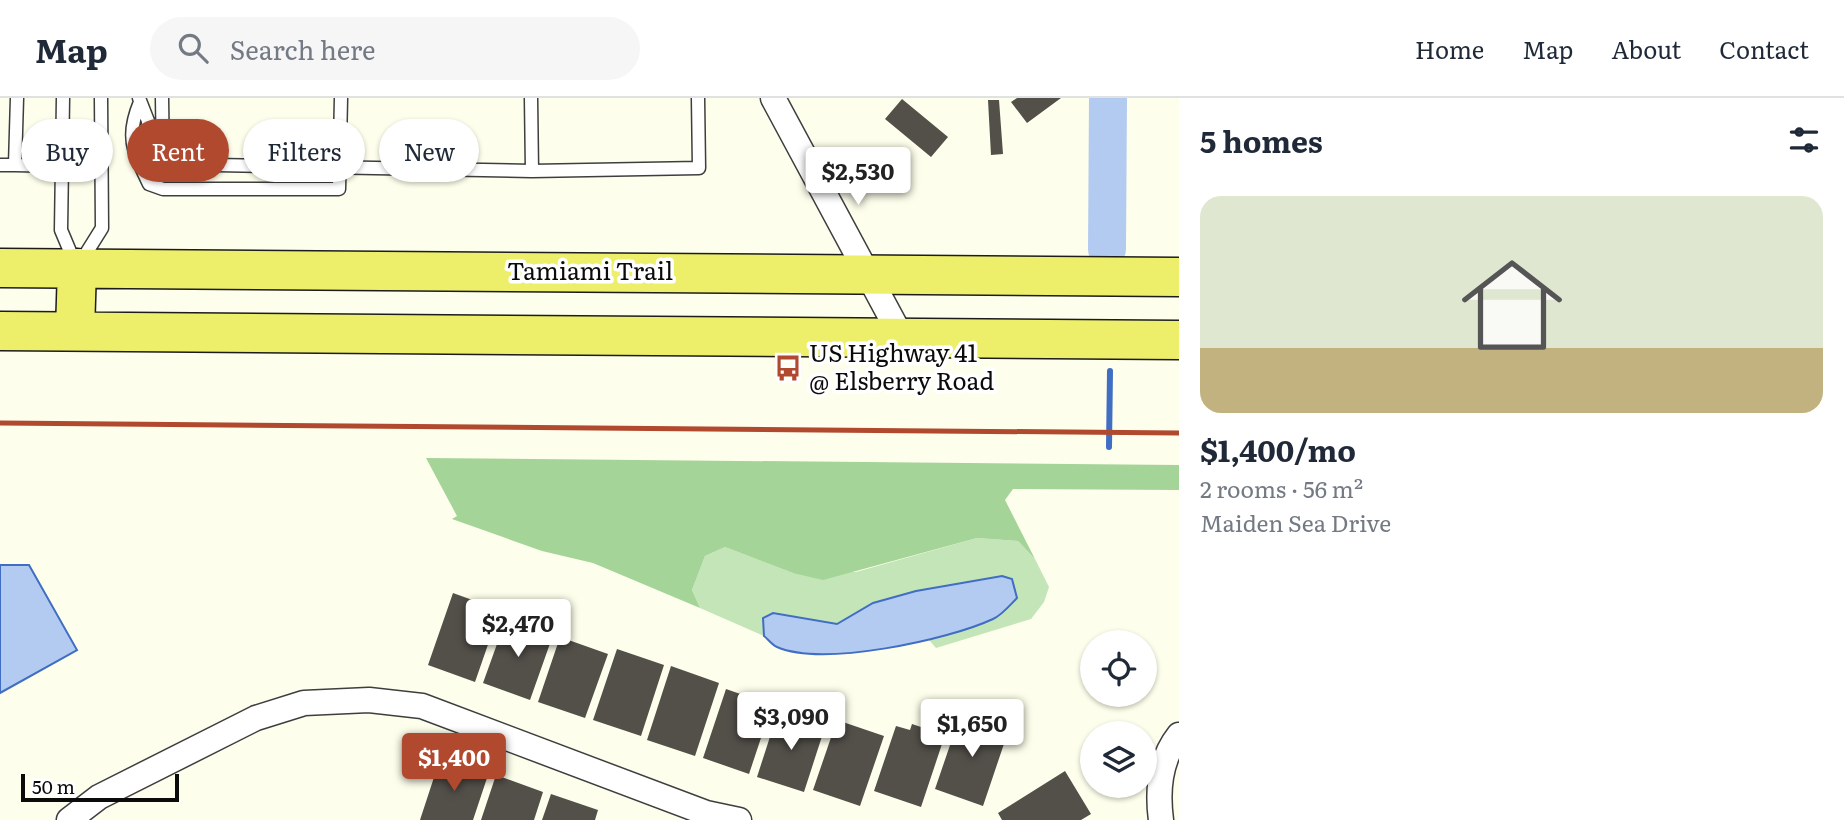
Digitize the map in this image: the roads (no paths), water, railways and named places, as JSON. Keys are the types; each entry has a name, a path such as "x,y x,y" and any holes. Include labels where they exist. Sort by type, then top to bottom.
{"main road":[{"name":"Tamiami Trail","path":"0,268 1179,276"},
{"path":"75,331 77,268"},
{"path":"0,331 1179,340"}],"street":[{"path":"773,98 902,338"},
{"path":"69,820 99,797 256,718 304,703 369,700 422,706 705,816 738,820"},
{"path":"1161,820 1158,800 1161,771 1179,735"}],"lane":[{"path":"15,165 17,98"},
{"path":"62,119 63,98"},
{"path":"77,268 102,228 101,98"},
{"path":"162,98 163,164 243,165"},
{"path":"341,98 341,119"},
{"path":"531,98 532,171"},
{"path":"365,167 532,171 699,168 698,98"},
{"path":"140,100 148,121 148,153 141,167 149,184 163,188 339,189 339,182"},
{"path":"0,165 21,165"},
{"path":"61,182 61,230 77,268"}],"water":[{"path":"0,565 29,565 77,650 0,693"},
{"path":"1002,576 1012,579 1017,598 993,619 947,635 885,648 824,654 777,647 764,636 763,618 773,613 837,624 873,603 916,591"}],"waterway":[{"path":"1107,249 1108,98"},
{"path":"1109,447 1110,371"}],"railway":[{"path":"0,423 1179,433"}],"place":[{"name":"US Highway 41 @ Elsberry Road","path":"788,368"}]}
